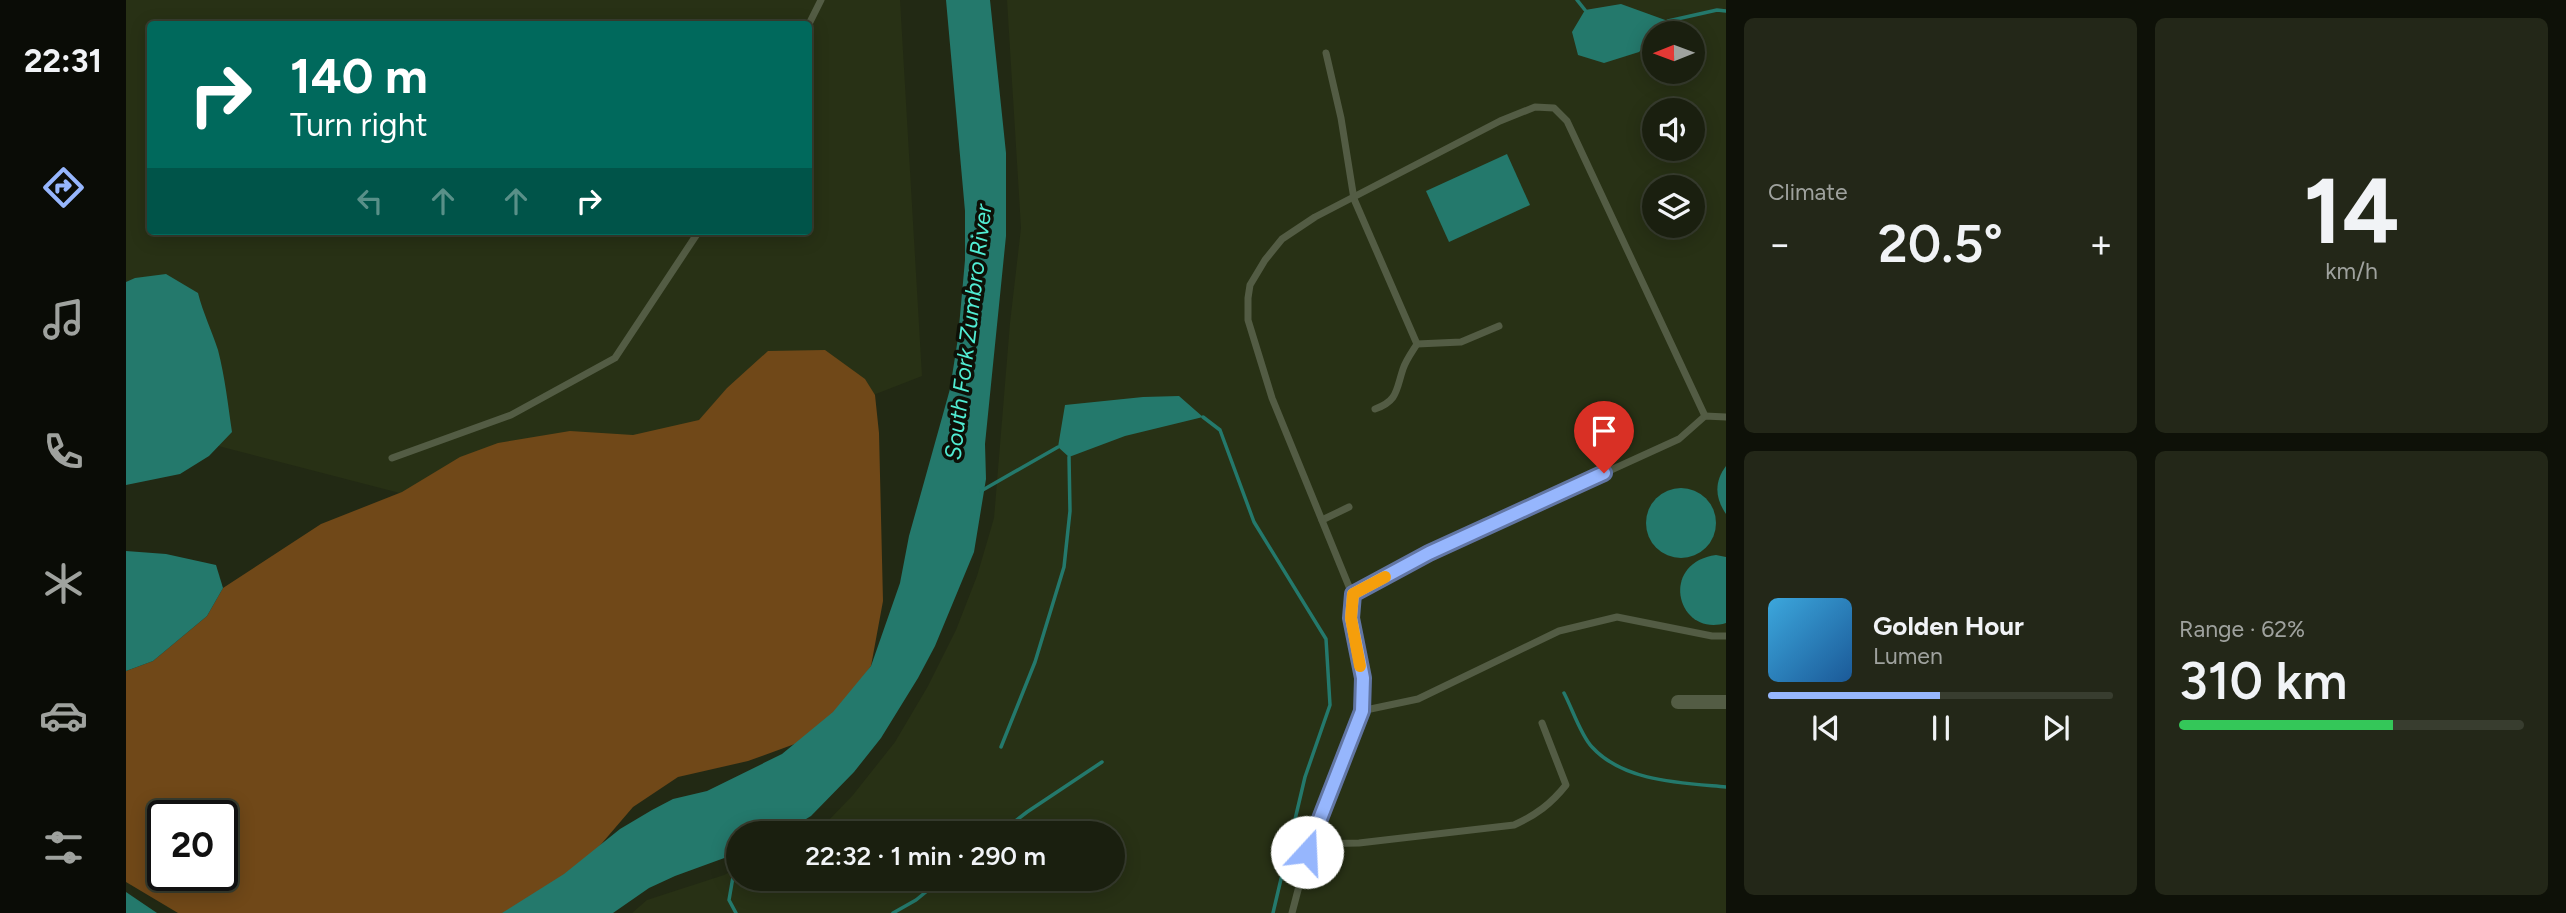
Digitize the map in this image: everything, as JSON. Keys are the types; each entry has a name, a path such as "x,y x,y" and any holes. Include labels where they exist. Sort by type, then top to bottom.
{"street":[{"path":"1678,702 1726,702"}],"lane":[{"path":"810,21 821,0"},
{"path":"1326,53 1341,118 1354,199 1417,344"},
{"path":"1292,913 1310,844 1362,711 1363,678 1351,618 1353,594 1272,398 1248,320 1250,285 1282,239 1315,217 1500,121 1535,107 1554,108 1567,121 1705,416"},
{"path":"392,458 511,415 615,358 696,235"},
{"path":"1417,344 1461,342 1499,326"},
{"path":"1375,410 1388,404 1397,390 1403,366 1417,344"},
{"path":"1353,594 1429,553 1679,439 1705,416 1726,417"},
{"path":"1322,520 1349,507"},
{"path":"1362,711 1418,699 1559,631 1617,617 1712,636 1726,636"},
{"path":"1310,844 1359,843 1514,825 1528,819 1550,805 1566,785 1542,723"}],"shaded area":[{"path":"126,0 900,0 922,376 822,415 473,512 126,422"},
{"path":"1007,0 1726,0 1726,913 632,913 647,900 726,874 726,891 1125,891 1125,821 828,821 853,795 895,742 928,686 956,630 977,576 994,518 1010,323 1021,228"},
{"path":"825,350 865,379 875,395 879,433 883,601 871,666 822,734 748,761 678,777 633,807 597,849 516,913 178,913 126,882 126,671 153,661 207,616 223,588 321,524 402,492 460,457 498,443 570,431 633,435 699,420 727,388 768,351"}],"water":[{"name":"South Fork Zumbro River","path":"946,0 990,0 1006,153 1006,236 985,444 986,479 974,552 935,646 881,738 854,772 811,816 803,821 726,821 726,857 649,888 613,913 502,913 564,874 620,829 652,810 673,799 707,791 782,754 833,712 871,666 900,583 909,536 950,389 965,260 965,211"},
{"path":"1621,4 1668,21 1642,21 1642,49 1604,63 1578,55 1572,32 1585,10"},
{"path":"1507,154 1530,205 1449,242 1426,191"},
{"path":"166,274 198,293 218,350 232,432 209,456 180,474 126,485 126,282 135,278"},
{"path":"1179,396 1203,417 1125,436 1069,457 1058,447 1065,405"},
{"path":"1726,466 1726,514 1717,490 1719,478"},
{"path":"1674,488 1688,488 1701,494 1710,503 1716,523 1714,536 1706,548 1688,558 1674,558 1661,552 1652,543 1646,530 1646,516 1652,503 1661,494"},
{"path":"126,551 166,554 216,565 223,588 207,616 153,661 126,671"},
{"path":"1716,555 1726,557 1726,623 1709,625 1696,620 1686,610 1681,598 1681,584 1686,571 1698,561"},
{"path":"126,892 157,913 126,913"}],"waterway":[{"path":"1577,0 1585,10"},
{"path":"1668,21 1717,10 1726,11"},
{"path":"1203,417 1220,430 1254,522 1326,639 1330,705 1305,777 1273,913"},
{"path":"981,491 1058,447"},
{"path":"1001,747 1035,662 1064,567 1070,511 1069,457"},
{"path":"1564,693 1588,742 1605,759 1654,779 1726,787"},
{"path":"1015,821 1102,762"},
{"path":"731,891 729,900 736,913"},
{"path":"893,913 927,891"}],"slow traffic":[{"path":"1360,666 1351,618 1353,594 1385,577"}],"route":[{"path":"1307,852 1362,711 1363,678 1351,618 1353,594 1429,553 1604,473"}]}
